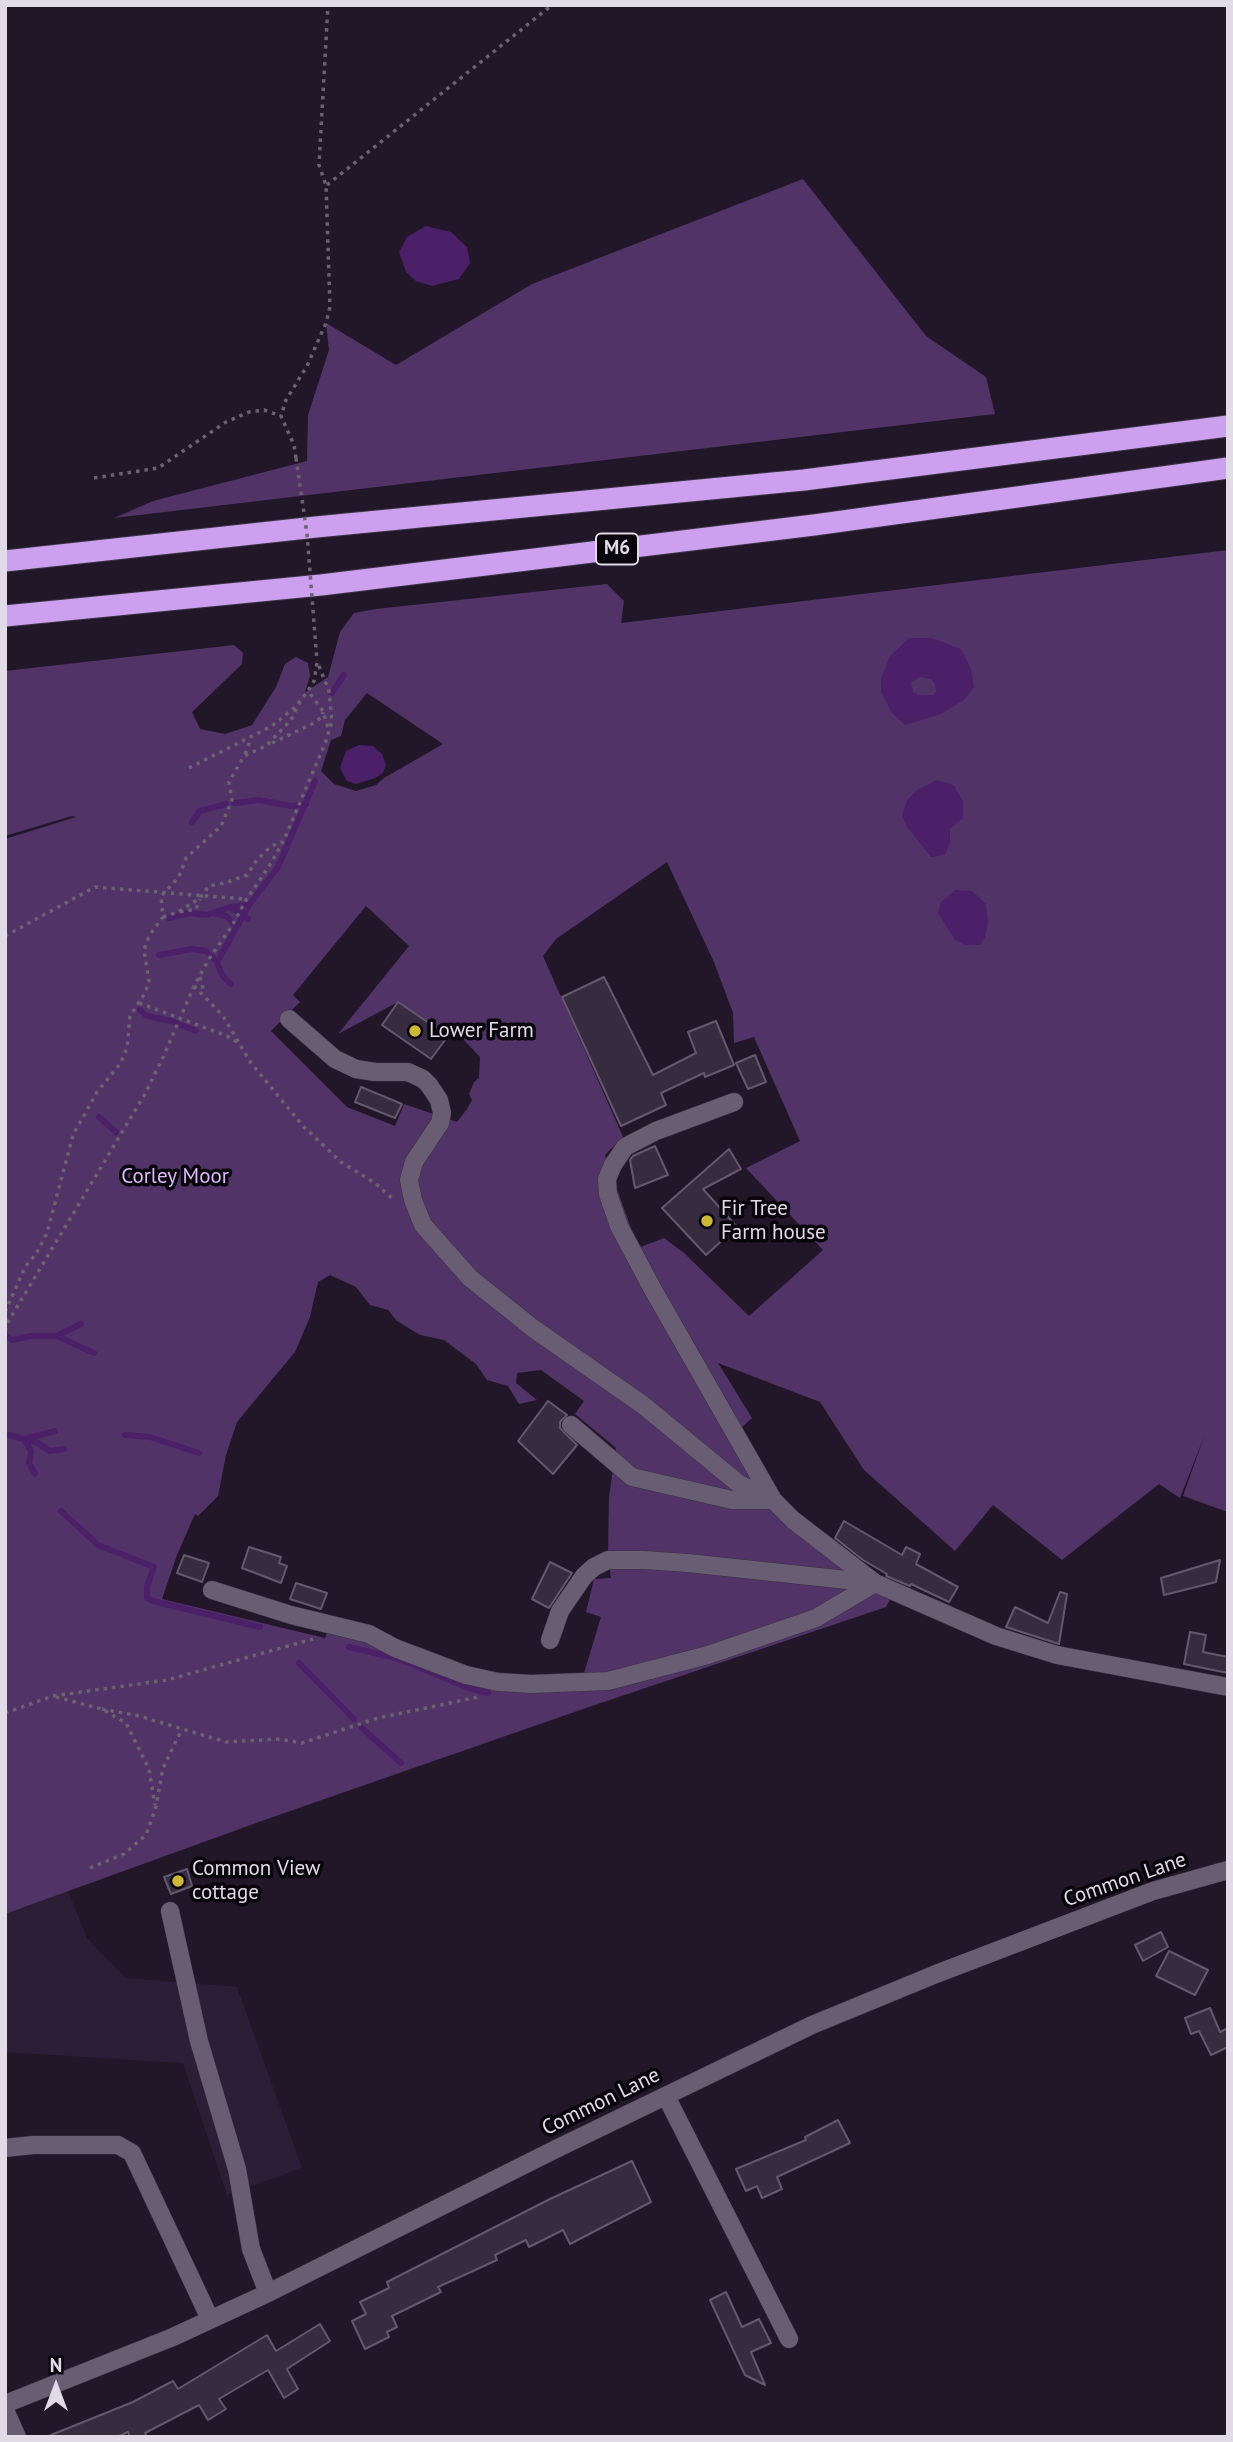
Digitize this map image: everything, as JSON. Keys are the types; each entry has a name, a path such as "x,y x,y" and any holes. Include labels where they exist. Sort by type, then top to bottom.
{"highway":[{"path":"5,561 329,526 804,480 1228,426"},
{"name":"M6","path":"5,616 321,585 814,525 1228,468"}],"street":[{"path":"289,1019 335,1059 356,1069 408,1072 429,1084 439,1100 442,1112 440,1123 414,1162 409,1180 413,1200 424,1225 470,1278 534,1329 643,1405 739,1484 773,1500"},
{"path":"734,1102 656,1131 625,1147 613,1165 607,1179 607,1187 619,1226 773,1500 793,1520 875,1583 996,1636 1057,1654 1228,1687"},
{"path":"572,1425 632,1477 732,1500 773,1500"},
{"path":"550,1640 560,1611 584,1576 608,1560 701,1564 875,1583"},
{"path":"212,1590 290,1615 369,1634 395,1648 466,1675 498,1682 559,1684 608,1681 708,1655 817,1618 875,1583"},
{"name":"Common Lane","path":"5,2404 268,2293 812,2025 936,1974 1153,1891 1228,1870"},
{"path":"170,1910 199,2041 237,2169 251,2249 268,2293"},
{"path":"666,2096 789,2339"},
{"path":"5,2148 33,2145 118,2146 132,2153 211,2319"},
{"path":"5,2410 17,2437"}],"path":[{"path":"267,746 291,720 314,681 317,661 307,534 296,458 294,445 281,416 286,400 307,366 327,323 330,307 326,185 318,165 328,5"},
{"path":"326,185 552,5"},
{"path":"94,478 158,468 226,422 249,412 264,410 281,416"},
{"path":"5,1331 123,1133 158,1069 194,986 215,948 232,926 284,840 327,741 332,721 332,708 324,675 317,661"},
{"path":"308,691 323,711 328,730 327,741"},
{"path":"189,768 272,726 300,702"},
{"path":"244,756 314,723 322,717 323,711"},
{"path":"163,917 161,895 179,877 186,858 221,826 232,800 229,782 244,756 251,736"},
{"path":"5,1312 25,1267 36,1254 47,1233 73,1135 97,1092 120,1064 127,1048 130,1016 145,993 149,981 144,950 149,936 163,917 178,912 201,896 209,886 247,875 263,854 284,840"},
{"path":"5,936 95,887 246,900"},
{"path":"200,975 201,989 223,1016 251,1063 303,1126 341,1162 374,1183 397,1203"},
{"path":"194,986 205,995"},
{"path":"139,1003 227,1036 238,1043"},
{"path":"5,1713 53,1696 167,1680 312,1640 319,1633"},
{"path":"53,1696 70,1703 139,1716 226,1742 280,1739 302,1743 378,1718 481,1696"},
{"path":"102,1709 126,1723 149,1769 156,1807"},
{"path":"90,1868 124,1854 146,1835 156,1807 163,1768 181,1730"}],"shaded area":[{"path":"426,226 451,232 467,247 470,263 459,279 432,286 416,281 406,272 399,252 407,237"},
{"path":"909,638 932,638 961,649 971,669 974,687 964,700 941,714 905,725 892,713 881,692 881,679 890,656","holes":["920,677 931,679 935,684 934,695 918,695 913,692 911,682"]},
{"path":"359,745 373,746 382,754 386,765 383,773 356,784 347,781 340,768 346,751"},
{"path":"937,780 954,785 963,802 963,818 950,829 950,842 945,855 931,857 907,827 902,815 907,800 917,790"},
{"path":"955,890 972,891 986,904 988,923 985,938 980,945 966,945 955,940 938,913 941,902"},
{"path":"68,1891 87,1938 126,1978 237,1987 302,2168 227,2195 183,2063 5,2052 5,1914"}],"green space":[{"path":"803,179 926,336 986,377 995,414 114,518 153,501 307,461 308,415 329,350 326,323 396,365 532,284"},
{"name":"Corley Moor","path":"1228,550 1228,1512 1183,1496 1205,1434 1180,1498 1159,1484 1062,1560 993,1505 955,1551 864,1470 820,1402 718,1363 752,1418 739,1430 784,1510 894,1592 886,1607 270,1818 5,1914 5,839 76,817 5,836 5,671 234,645 243,653 242,664 192,712 200,729 225,734 252,725 276,687 285,664 296,657 308,663 310,676 305,692 328,677 340,632 354,613 607,584 624,601 621,623","holes":["367,693 443,744 376,785 356,791 334,784 321,771 331,740 341,736 345,720","667,862 714,962 733,1013 734,1043 754,1037 800,1141 746,1168 823,1250 749,1316 684,1253 664,1238 638,1248 605,1155 623,1137 543,956 556,939","366,906 409,946 338,1034 398,1002 448,1036 462,1038 480,1057 479,1078 474,1082 469,1094 472,1100 467,1109 457,1122 404,1104 395,1126 347,1107 271,1031 300,1002 293,995","330,1275 356,1287 370,1305 388,1310 397,1321 420,1335 444,1340 476,1364 487,1380 508,1386 519,1404 537,1400 516,1383 517,1373 541,1370 584,1401 575,1414 616,1448 609,1497 608,1554 611,1578 594,1579 586,1612 601,1617 584,1673 516,1675 476,1669 332,1618 325,1638 162,1599 195,1514 198,1516 218,1496 226,1455 237,1422 295,1352 310,1317 318,1282"]}],"building":[{"path":"604,977 653,1075 696,1053 688,1032 716,1021 734,1065 705,1077 704,1073 661,1093 666,1105 621,1126 562,997"},
{"name":"Lower Farm","path":"398,1002 448,1036 431,1059 382,1025"},
{"path":"755,1055 766,1082 748,1089 736,1063"},
{"path":"361,1087 402,1104 395,1118 355,1102"},
{"path":"655,1146 668,1175 635,1188 630,1160"},
{"path":"729,1149 741,1169 703,1189 737,1227 706,1255 662,1208"},
{"path":"548,1401 567,1415 560,1422 560,1428 577,1445 553,1474 518,1441"},
{"path":"844,1521 902,1555 906,1547 920,1554 916,1564 958,1587 949,1602 911,1584 910,1586 886,1576 887,1574 863,1560 835,1538"},
{"path":"249,1547 281,1557 279,1563 287,1566 281,1583 242,1568"},
{"path":"184,1555 209,1563 202,1582 177,1573"},
{"path":"1220,1560 1216,1582 1164,1595 1161,1578"},
{"path":"550,1562 572,1573 549,1608 532,1599"},
{"path":"296,1583 327,1593 321,1609 290,1599"},
{"path":"1060,1592 1067,1594 1059,1644 1006,1627 1015,1607 1048,1623"},
{"path":"1190,1632 1206,1635 1203,1652 1228,1657 1228,1673 1184,1664"},
{"name":"Common View cottage","path":"187,1869 192,1886 171,1894 164,1877"},
{"path":"1161,1932 1168,1947 1143,1961 1135,1945"},
{"path":"1169,1951 1208,1970 1195,1995 1156,1976"},
{"path":"1210,2008 1220,2032 1228,2028 1228,2047 1211,2055 1199,2031 1191,2034 1185,2018"},
{"path":"838,2120 850,2143 777,2177 782,2189 762,2198 757,2186 746,2191 736,2169 806,2140 805,2137"},
{"path":"632,2161 651,2202 570,2244 563,2230 529,2247 526,2240 495,2255 497,2260 438,2287 441,2292 392,2316 397,2327 387,2332 389,2337 365,2349 352,2321 366,2314 360,2302 389,2288 387,2282 550,2199"},
{"path":"726,2292 742,2327 759,2319 771,2343 751,2352 765,2385 745,2375 710,2300"},
{"path":"320,2324 330,2341 287,2369 298,2389 284,2398 268,2370 219,2399 226,2409 208,2420 199,2405 145,2433 147,2437 130,2437 128,2432 117,2437 46,2437 133,2402 173,2381 178,2389 267,2335 276,2351"}],"waterway":[{"path":"332,693 344,675"},
{"path":"217,962 249,905 278,867 315,781"},
{"path":"234,803 259,800 291,806 306,804"},
{"path":"192,822 200,811 226,804"},
{"path":"169,918 190,913 206,915 231,907 249,905"},
{"path":"231,907 248,919"},
{"path":"216,914 226,916 235,925 239,924"},
{"path":"159,955 192,949 206,951 217,962 222,975 231,984"},
{"path":"140,1010 147,1016 171,1021 196,1031"},
{"path":"99,1117 116,1132"},
{"path":"5,1335 12,1340 30,1336 57,1336 81,1324"},
{"path":"57,1336 94,1353"},
{"path":"35,1474 29,1463 31,1451 24,1439 55,1431"},
{"path":"5,1434 38,1443 49,1451 64,1449"},
{"path":"125,1435 150,1437 199,1453"},
{"path":"61,1511 98,1545 154,1567 147,1586 147,1598 260,1627"},
{"path":"349,1647 399,1659 466,1687 488,1693"},
{"path":"299,1663 354,1719"},
{"path":"362,1728 401,1763"}],"place":[{"name":"Lower Farm","path":"415,1031"},
{"name":"Fir Tree Farm house","path":"707,1221"},
{"name":"Common View cottage","path":"178,1881"}]}
